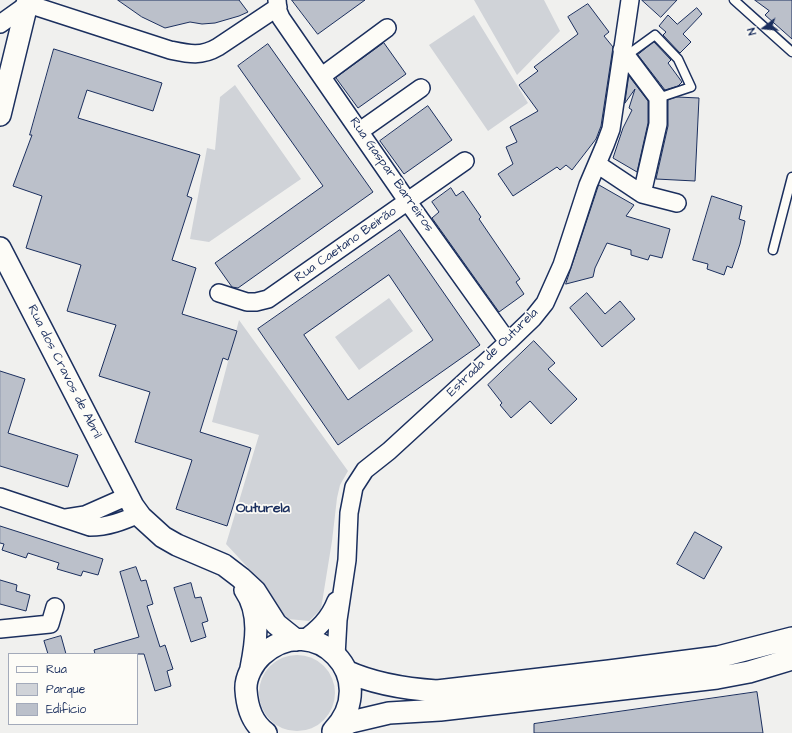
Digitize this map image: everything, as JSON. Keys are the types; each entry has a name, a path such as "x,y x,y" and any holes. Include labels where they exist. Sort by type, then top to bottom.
{"street":[{"name":"Estrada de Outurela","path":"332,732 344,718 350,702 351,686 341,663 338,620 347,560 351,500 354,487 359,478 373,462 389,450 508,342 533,318 545,303 562,265 588,184 605,145 610,129 624,53 630,0"},
{"path":"0,24 28,2"},
{"path":"0,115 28,2"},
{"name":"Rua Gaspar Barreiros","path":"28,2 170,50 187,54 209,52 277,4 281,18 408,202 508,342"},
{"path":"322,76 387,28"},
{"path":"624,53 658,98 658,124 642,194"},
{"path":"360,131 421,88"},
{"name":"Rua Caetano Beirão","path":"220,293 246,302 256,302 268,299 466,162"},
{"path":"597,164 642,194 677,203"},
{"name":"Rua dos Cravos de Abril","path":"0,248 133,506 153,528 177,545 224,566"},
{"path":"59,518 85,515 128,496"},
{"path":"0,497 59,518 90,527 101,527 121,522 139,514"},
{"path":"224,566 241,578 255,591 276,624 300,640"},
{"path":"224,566 238,580 248,594 253,610 256,628 256,645 250,671"},
{"name":"Estrada de Outurela","path":"300,640 324,623 332,612 343,584"},
{"path":"0,629 50,624 55,607"},
{"path":"341,663 359,677 419,690 437,691 601,672 718,656 792,638"},
{"name":"Estrada de Outurela","path":"257,729 247,704 246,687 250,671 258,658 269,648 282,642 300,640 315,642 326,648 341,663"},
{"path":"332,732 351,722 389,713 440,710 717,678 749,672 792,659"}],"lane":[{"path":"734,0 792,52"},
{"path":"624,53 655,35 678,59 691,87 658,98"},
{"path":"773,250 792,177"}],"green space":[{"path":"474,0 544,0 560,31 517,75"},
{"path":"474,15 528,103 488,131 429,45"},
{"path":"235,85 301,179 209,242 190,239 207,148 215,150 220,97"},
{"path":"389,298 413,331 359,370 335,337"},
{"path":"239,320 348,471 340,485 337,498 321,609 309,621 288,619 270,600 252,572 226,544 259,435 212,422"},
{"path":"290,655 304,655 318,661 329,672 335,686 335,700 332,708 324,720 318,725 304,731 290,731 276,725 265,714 259,700 259,686 265,672 276,661"}],"building":[{"path":"118,0 239,0 248,12 215,23 202,24 190,22 165,28 142,17"},
{"path":"292,0 365,0 318,34"},
{"path":"642,0 677,0 661,17"},
{"path":"755,0 792,0 792,39 765,15 769,11"},
{"path":"588,4 609,32 604,36 613,47 601,126 596,139 572,170 566,165 560,170 557,167 513,196 498,174 513,164 506,147 517,142 510,127 538,111 519,85 538,71 534,67 578,34 568,17"},
{"path":"697,8 702,14 683,34 691,42 680,53 663,35 666,32 659,26 668,15 677,24"},
{"path":"654,42 671,60 668,63 682,82 678,86 665,90 638,55"},
{"path":"384,43 406,74 358,108 336,78"},
{"path":"268,44 373,192 238,288 232,287 215,263 323,186 238,66"},
{"path":"54,49 162,83 153,111 87,90 78,118 200,155 187,196 192,198 172,260 196,268 182,314 237,331 228,360 223,358 200,432 251,448 227,526 176,509 192,460 135,442 150,392 99,376 116,325 67,311 81,265 26,248 42,196 13,186 32,135 30,135"},
{"path":"629,76 648,101 648,123 637,172 613,158 623,128 632,110 629,108 635,89 625,103"},
{"path":"677,97 699,98 695,181 656,179 668,126 668,100"},
{"path":"428,106 452,140 404,174 380,141"},
{"path":"599,185 634,205 626,216 670,229 662,258 650,255 648,260 631,255 631,250 607,243 595,268 593,277 566,284"},
{"path":"451,188 456,196 463,191 481,217 479,219 520,279 516,282 524,294 499,312 432,218 439,212 432,202"},
{"path":"712,196 742,206 739,219 745,221 740,244 732,268 727,266 724,275 707,269 708,264 693,260"},
{"path":"400,230 480,345 338,445 258,329","holes":["389,275 433,340 348,400 304,335"]},
{"path":"587,293 605,314 620,301 635,319 602,347 570,308"},
{"path":"534,341 555,363 548,369 577,399 551,424 530,401 511,418 500,405 502,403 488,385"},
{"path":"0,371 25,379 8,433 78,455 68,487 0,466"},
{"path":"0,526 103,559 98,575 83,571 81,576 57,569 59,563 28,553 26,558 2,550 4,544 0,543"},
{"path":"695,532 722,547 704,579 677,564"},
{"path":"136,567 141,581 146,580 153,604 147,606 160,647 165,645 173,669 167,671 171,686 155,691 144,654 95,653 94,650 139,637 120,572"},
{"path":"0,580 17,585 16,591 30,595 26,611 0,604"},
{"path":"191,583 195,598 201,597 208,621 202,623 206,637 191,642 174,588"},
{"path":"61,636 66,653 48,653 44,641"},
{"path":"757,692 763,733 534,733 534,724"}],"district":[{"name":"Outurela","path":"263,509"}]}
